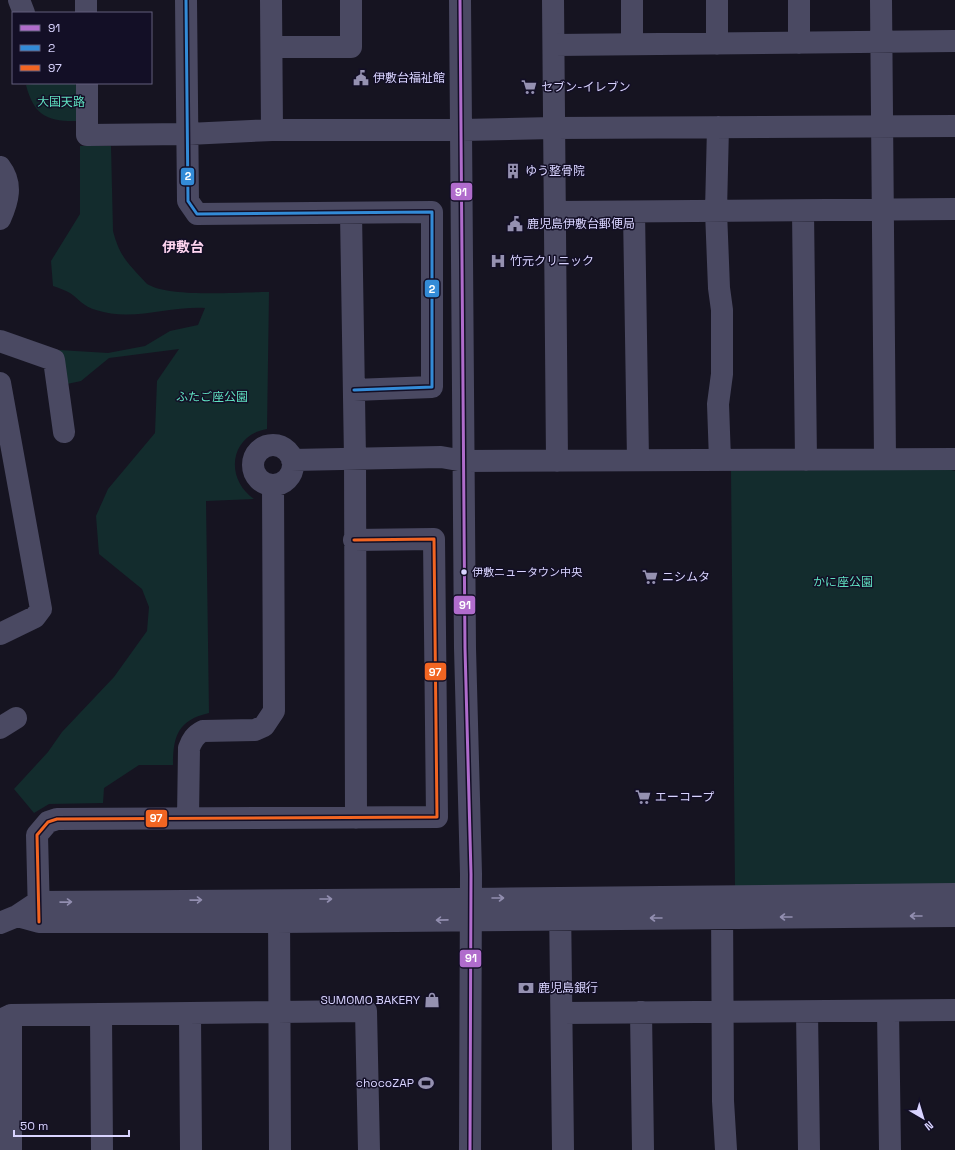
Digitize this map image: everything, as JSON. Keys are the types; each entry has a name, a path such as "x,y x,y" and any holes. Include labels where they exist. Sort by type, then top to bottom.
{"street":[{"path":"19,0 24,12"},
{"path":"86,0 86,12"},
{"path":"186,0 188,201 197,214 351,214 432,212 432,387 354,390"},
{"path":"271,0 272,130"},
{"path":"272,48 351,47 351,0"},
{"path":"460,0 465,648 471,898 470,1150"},
{"path":"553,0 557,461"},
{"path":"632,0 632,43"},
{"path":"717,0 717,44"},
{"path":"799,0 799,43"},
{"path":"881,0 886,459"},
{"path":"554,45 632,43 717,44 955,41"},
{"path":"87,84 87,135 188,134 272,130 955,126"},
{"path":"718,128 716,211 718,288 722,318 722,374 718,404 720,460"},
{"path":"0,167 8,183 9,195 0,219"},
{"path":"555,212 955,209"},
{"path":"802,211 806,460"},
{"path":"634,212 638,460"},
{"path":"351,214 355,464 354,540 356,818"},
{"path":"0,341 54,360 64,432"},
{"path":"0,383 41,609 35,617 0,634"},
{"path":"273,445 287,450 292,466 285,482 273,486 265,484 254,475 252,461 255,454 260,449 273,445"},
{"path":"292,466 355,464 441,468 464,461 955,459"},
{"path":"188,818 189,748 191,742 197,734 203,731 255,730 264,726 274,711 273,486"},
{"path":"39,912 37,835 48,822 57,819 437,817 434,539 354,540"},
{"path":"722,908 955,894"},
{"path":"9,919 39,912 279,900 471,898 560,908 722,908 955,916"},
{"path":"279,900 278,1012 280,1150"},
{"path":"39,912 279,922 471,919 560,908"},
{"path":"560,908 563,1150"},
{"path":"722,908 723,1100 726,1150"},
{"path":"562,1013 955,1010"},
{"path":"12,1150 5,1018 101,1014 366,1011 369,1150"},
{"path":"888,1011 890,1150"},
{"path":"641,1012 643,1150"},
{"path":"807,1012 809,1150"},
{"path":"101,1014 102,1150"},
{"path":"190,1014 191,1150"}],"green space":[{"name":"大国天路","path":"75,84 80,90 79,121 59,120 44,115 33,104 26,85"},
{"name":"ふたご座公園","path":"80,146 111,146 113,231 122,254 130,266 147,284 158,288 188,293 269,292 267,429 255,433 245,440 239,448 235,458 235,469 238,480 244,490 254,499 206,501 209,713 190,720 179,731 174,746 173,765 139,765 104,788 103,803 49,804 34,813 14,789 48,752 62,732 114,677 147,631 149,607 142,589 99,554 96,516 108,489 155,433 157,381 179,349 109,358 81,381 67,384 64,381 59,350 108,353 145,346 170,331 198,325 205,308 178,309 137,314 110,313 88,307 70,293 53,286 51,261 80,214"},
{"name":"かに座公園","path":"948,469 955,471 955,886 735,888 731,471"}],"transit line":[{"name":"2","path":"186,0 188,201 197,214 432,212 432,387 354,390"},
{"name":"91","path":"460,0 465,648 471,874 470,1150"},
{"name":"97","path":"39,922 37,835 48,822 57,819 437,817 434,539 354,540"}],"place":[{"name":"伊敷台福祉館","path":"361,78"},
{"name":"セブン-イレブン","path":"529,87"},
{"name":"ゆう整骨院","path":"513,171"},
{"name":"鹿児島伊敷台郵便局","path":"515,224"},
{"name":"竹元クリニック","path":"498,261"},
{"name":"伊敷ニュータウン中央","path":"464,572"},
{"name":"ニシムタ","path":"650,577"},
{"name":"エーコープ","path":"643,797"},
{"name":"鹿児島銀行","path":"526,988"},
{"name":"SUMOMO BAKERY","path":"432,1000"},
{"name":"chocoZAP","path":"426,1083"}],"district":[{"name":"伊敷台","path":"183,247"}]}
